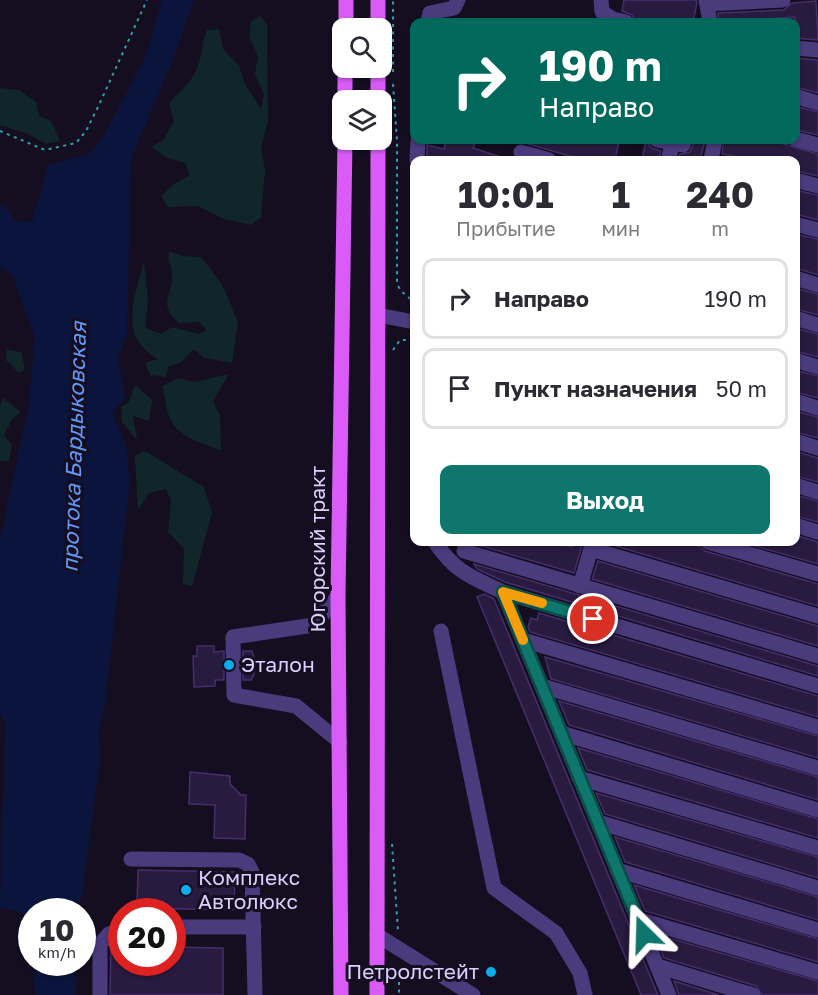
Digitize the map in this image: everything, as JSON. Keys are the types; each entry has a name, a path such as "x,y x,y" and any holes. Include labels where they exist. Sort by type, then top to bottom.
{"main road":[{"path":"346,0 346,18"},
{"path":"378,0 378,18"},
{"name":"Югорский тракт","path":"341,995 338,596 345,150"},
{"path":"376,995 378,150"}],"lane":[{"path":"429,18 430,13 454,8 458,0"},
{"path":"601,0 602,12 610,18"},
{"path":"709,18 706,2 783,0"},
{"path":"800,48 818,50"},
{"path":"800,98 818,103"},
{"path":"800,140 818,145"},
{"path":"521,152 535,156"},
{"path":"800,181 818,186"},
{"path":"800,225 818,230"},
{"path":"800,280 818,285"},
{"path":"378,315 410,321"},
{"path":"800,320 818,325"},
{"path":"800,362 818,367"},
{"path":"800,403 818,408"},
{"path":"800,443 818,448"},
{"path":"800,487 818,492"},
{"path":"800,527 818,532"},
{"path":"438,546 448,561 468,576 503,592 818,686"},
{"path":"466,546 464,551 818,656"},
{"path":"580,586 592,546"},
{"path":"595,546 818,616"},
{"path":"722,546 818,574"},
{"path":"503,592 669,995"},
{"path":"338,596 314,625 233,637 233,649 234,695 297,706 340,742"},
{"path":"441,631 494,888 556,933 580,973 585,995"},
{"path":"523,640 818,727"},
{"path":"542,686 818,768"},
{"path":"561,733 818,810"},
{"path":"579,777 818,848"},
{"path":"598,822 818,888"},
{"path":"131,859 239,860 248,864 252,872 255,995"},
{"path":"617,870 818,930"},
{"path":"637,919 818,972"},
{"path":"186,927 254,927"},
{"path":"100,995 100,944 108,935"},
{"path":"377,935 473,995"},
{"path":"657,966 753,995"}],"path":[{"path":"0,131 45,150 76,143 86,131 98,107 147,0"},
{"path":"393,0 393,80 398,141 397,284 410,299"}],"green space":[{"path":"260,16 267,24 268,121 261,147 265,170 261,217 251,225 224,219 198,206 168,207 161,196 174,184 190,175 185,163 166,157 151,147 163,140 174,121 169,103 187,85 194,74 207,30 219,29 223,49 239,66 245,84 261,109 264,94 255,74 258,56 249,37 251,22"},
{"path":"0,88 19,90 36,102 39,116 51,121 60,141 46,144 28,134 0,125"},
{"path":"169,251 183,256 201,257 222,284 238,322 232,363 205,358 194,349 181,362 168,367 166,377 150,375 145,363 158,359 145,350 137,339 132,315 144,262 148,301 145,328 161,334 172,327 198,334 207,330 199,322 179,323 168,310 167,304 172,281"},
{"path":"7,350 21,352 25,369 19,373 6,360"},
{"path":"229,374 213,401 220,416 221,451 186,436 178,430 168,414 163,386 178,378 195,382"},
{"path":"135,385 152,400 149,421 133,416 137,440 122,422 121,407 129,402"},
{"path":"3,398 21,412 12,419 4,435 12,445 9,461 0,461 0,406"},
{"path":"145,451 204,487 212,513 192,586 183,584 184,549 168,532 171,500 166,489 149,493 138,510 135,456"}],"water":[{"name":"протока Бардыковская","path":"162,0 194,0 174,57 131,159 127,336 118,356 125,397 112,413 126,445 130,482 105,704 99,730 100,760 82,898 18,898 18,912 0,908 5,723 0,714 0,540 29,403 35,337 12,274 0,267 0,205 6,208 15,221 32,222 48,165 91,153 105,134 147,53"},
{"path":"34,976 75,976 76,995 35,995"}],"building":[{"path":"624,0 696,0 697,3 694,18 634,18 622,11"},
{"path":"816,1 818,40 800,38 800,18 719,18 718,13 784,10 792,3"},
{"path":"800,58 818,60 818,93 800,88"},
{"path":"800,107 818,112 818,135 800,131"},
{"path":"445,144 474,144 473,148 498,156 427,156 427,145 444,149"},
{"path":"528,144 619,144 616,156 569,156"},
{"path":"645,144 661,151 659,156 643,156"},
{"path":"693,144 704,144 701,156 679,156 690,152"},
{"path":"723,144 784,144 818,154 818,176 800,172 800,156 722,154"},
{"path":"800,191 818,195 818,220 800,215"},
{"path":"800,235 818,239 818,275 800,270"},
{"path":"800,289 818,294 818,315 800,310"},
{"path":"800,329 818,334 818,357 800,352"},
{"path":"800,371 818,376 818,398 800,393"},
{"path":"800,412 818,417 818,438 800,433"},
{"path":"800,453 818,458 818,482 800,477"},
{"path":"800,496 818,501 818,522 800,517"},
{"path":"800,537 818,542 818,564 755,546 800,546"},
{"path":"481,546 582,546 574,573"},
{"path":"616,546 699,546 705,551 818,584 818,606"},
{"path":"598,561 818,626 818,646 592,579"},
{"path":"474,564 818,666 818,676 505,582 477,569"},
{"path":"484,594 494,599 658,995 641,995 477,597"},
{"path":"539,613 818,696 818,717 530,632 528,627 531,618 537,620"},
{"path":"197,646 214,646 214,652 224,651 224,680 215,680 215,686 194,687 193,656 197,656"},
{"path":"243,651 252,651 254,657 254,675 251,680 243,680"},
{"path":"545,657 818,736 818,758 551,679"},
{"path":"559,701 818,777 818,800 569,725"},
{"path":"578,748 818,819 818,838 587,770"},
{"path":"190,772 230,776 230,784 241,795 246,795 245,839 214,838 215,805 189,804"},
{"path":"596,793 818,857 818,878 605,814"},
{"path":"615,837 818,897 818,920 625,862"},
{"name":"Комплекс Автолюкс","path":"138,870 235,872 234,910 186,909 186,898 137,898"},
{"path":"634,885 818,939 818,962 645,911"},
{"path":"655,934 818,981 818,995 762,995 756,986 664,958"},
{"path":"186,947 223,948 223,995 110,995 110,976 186,976"},
{"path":"674,981 719,995 679,995"}],"slow traffic":[{"path":"523,640 503,592 542,603"}],"place":[{"name":"Эталон","path":"229,665"},
{"name":"Комплекс Автолюкс","path":"186,890"},
{"name":"Петролстейт","path":"491,972"}],"route":[{"path":"593,619 503,592 644,934"}]}
